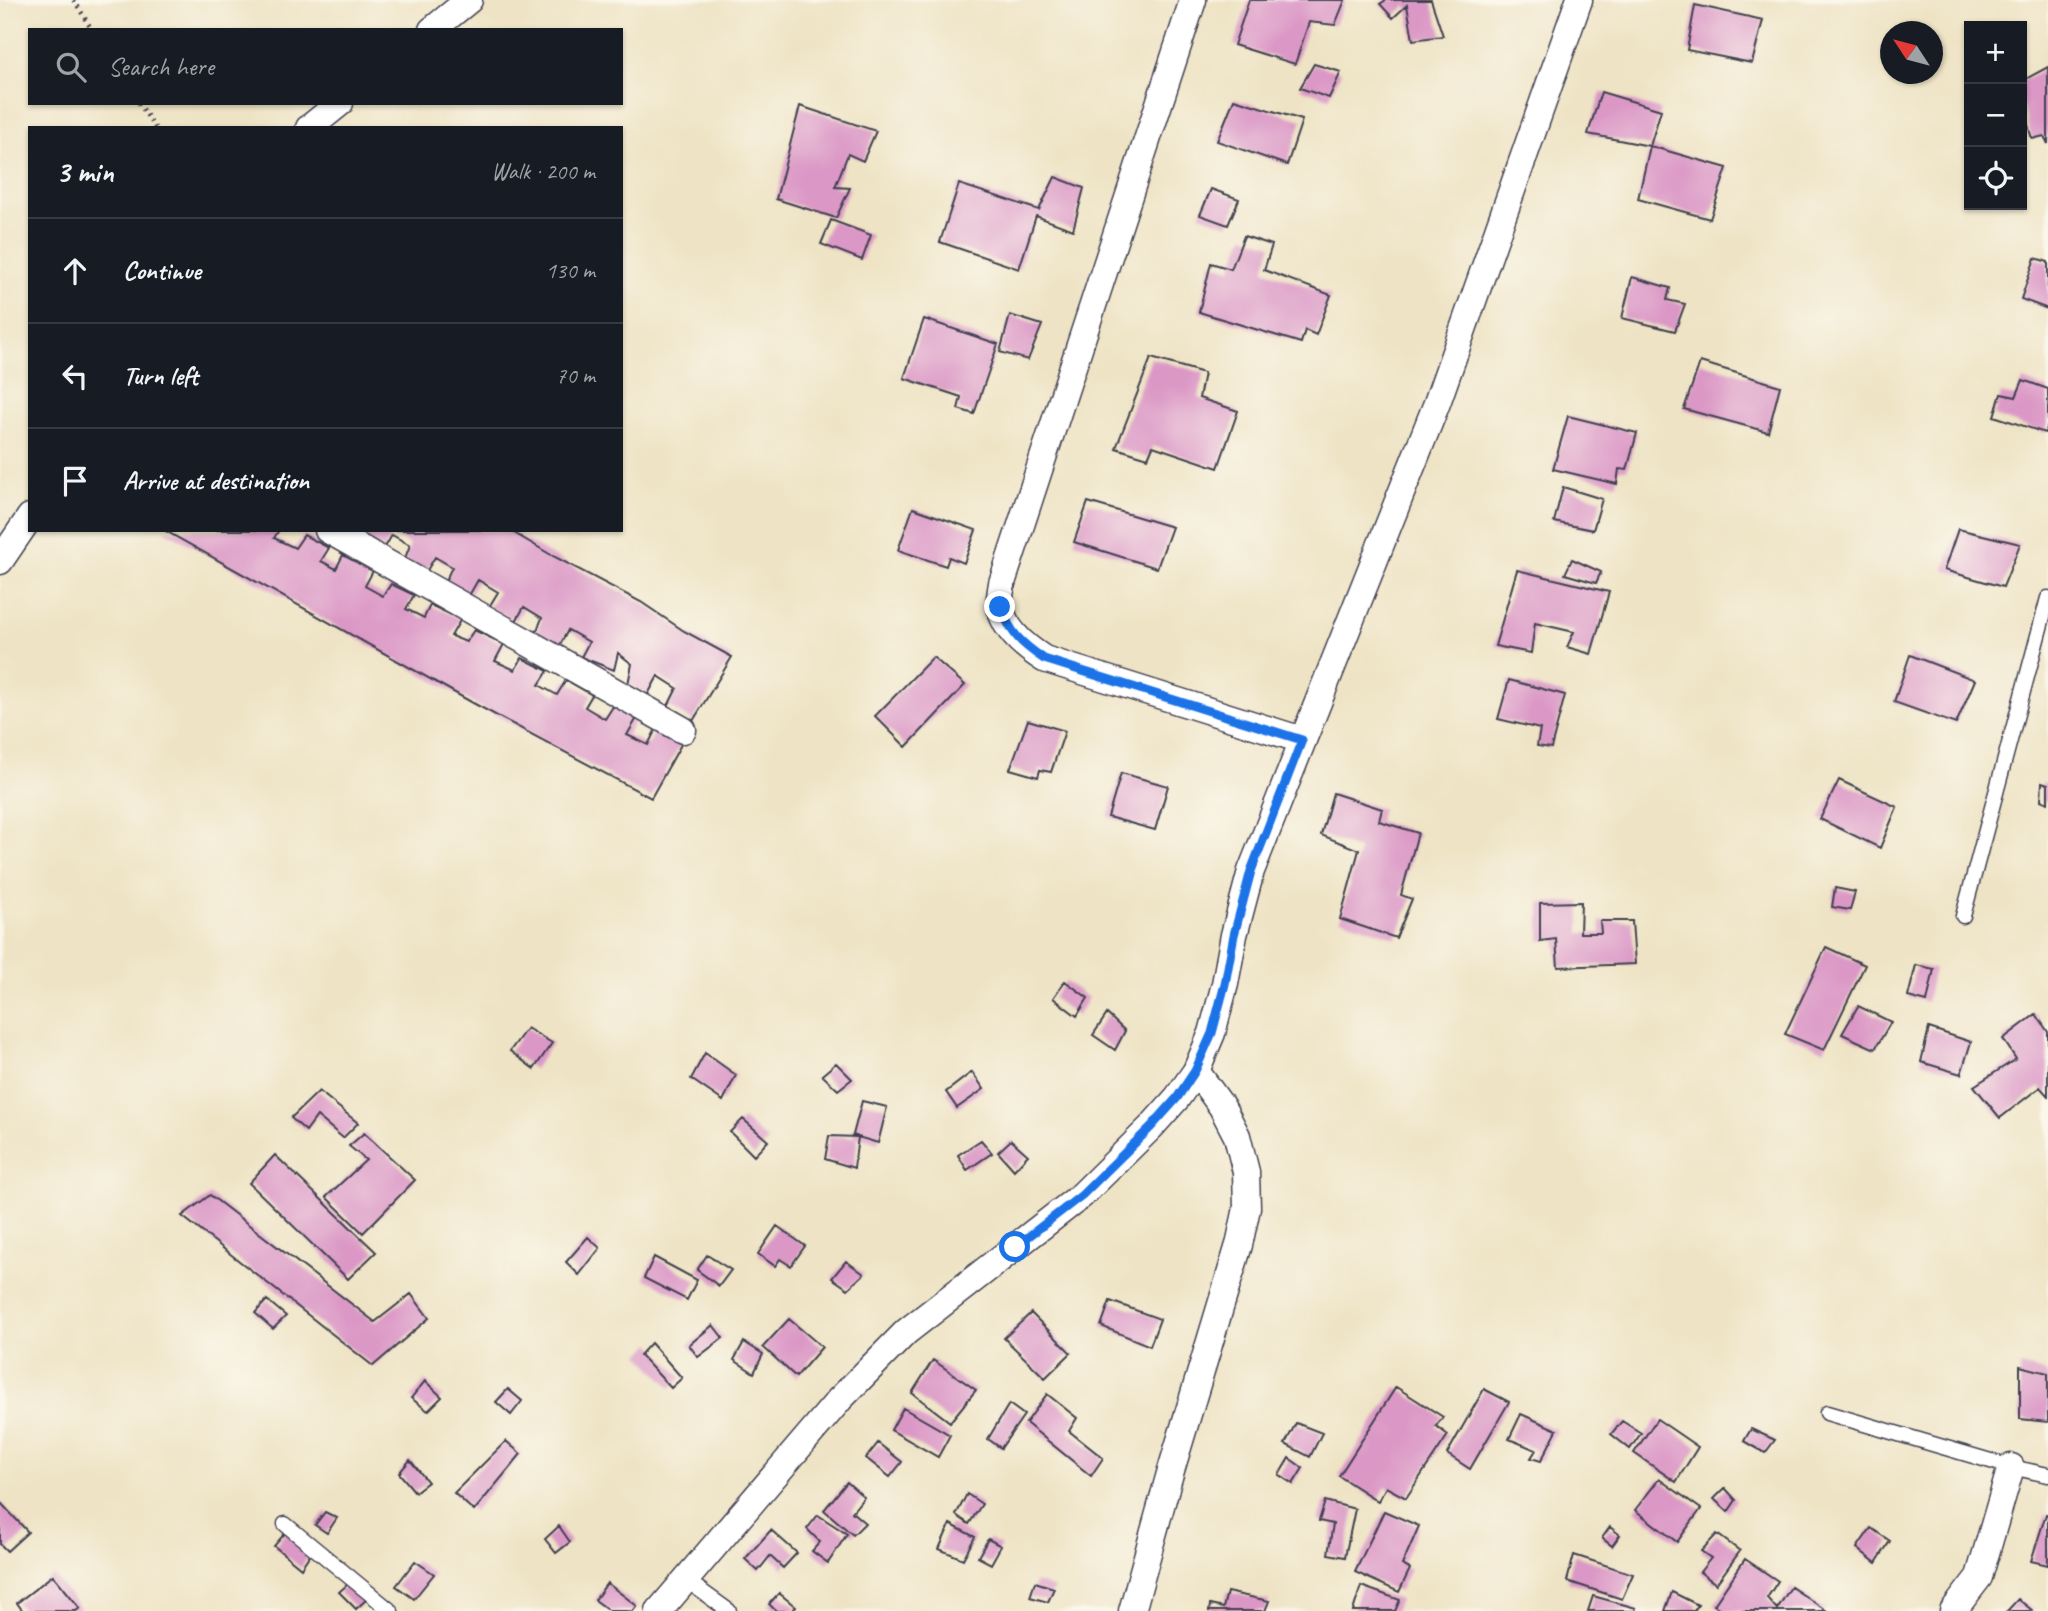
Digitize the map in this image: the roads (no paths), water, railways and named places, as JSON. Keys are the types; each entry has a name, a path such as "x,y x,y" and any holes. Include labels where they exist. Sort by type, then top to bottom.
{"street":[{"path":"435,28 470,0"},
{"path":"1193,0 1002,583 1000,607 1010,629 1024,646 1044,659 1302,740"},
{"path":"659,1611 840,1399 885,1352 906,1332 1082,1195 1151,1127 1177,1098 1195,1071 1212,1033 1251,871 1437,403 1578,0"},
{"path":"311,126 338,105"},
{"path":"0,561 28,520"},
{"path":"332,532 683,730"},
{"path":"1132,1611 1239,1245 1247,1208 1246,1172 1237,1136 1222,1107 1195,1071"},
{"path":"1953,1611 1979,1577 2011,1466"}],"lane":[{"path":"1963,916 2048,598"},
{"path":"1827,1413 2048,1475"},
{"path":"285,1524 391,1611"},
{"path":"686,1580 729,1611"}]}
